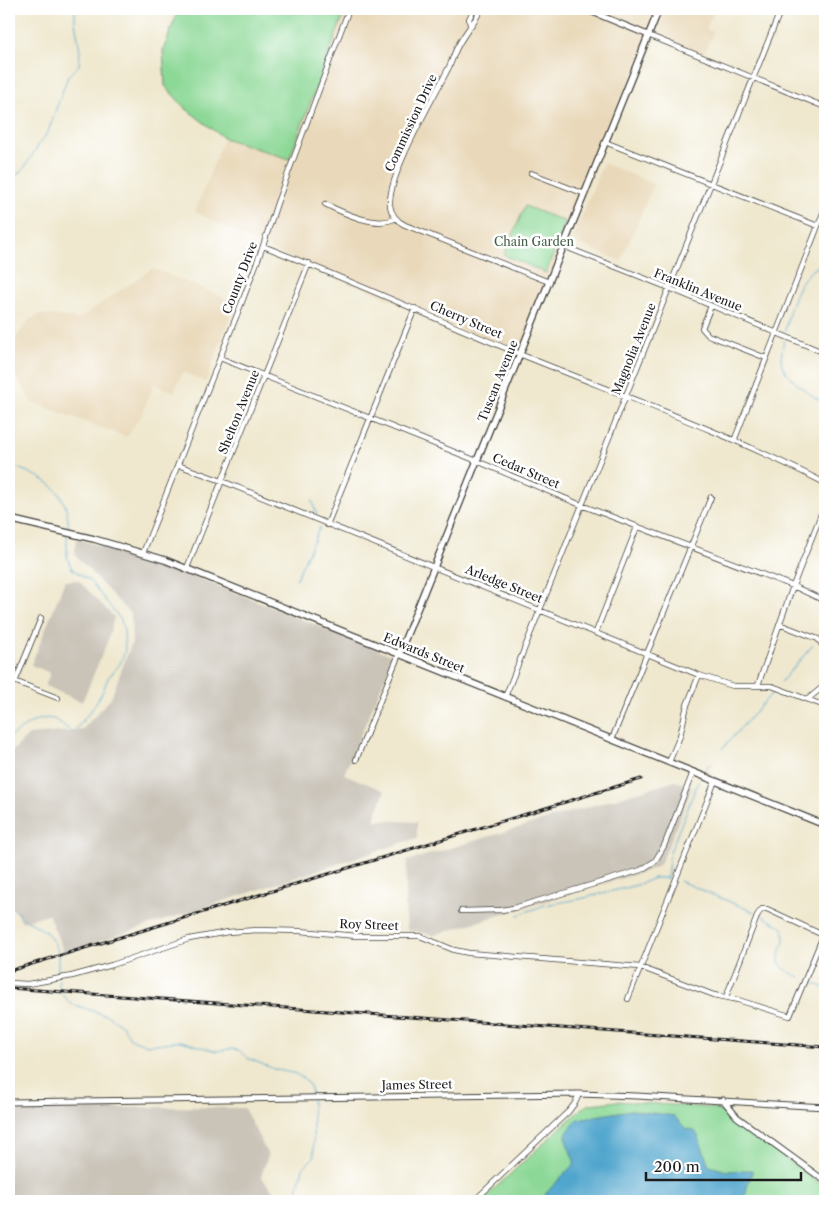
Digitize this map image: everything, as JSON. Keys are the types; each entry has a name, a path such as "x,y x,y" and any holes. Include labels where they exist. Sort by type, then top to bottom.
{"main road":[{"name":"Tuscan Avenue","path":"399,654 659,9"},
{"name":"Edwards Street","path":"9,519 78,535 143,553 187,568 825,825"}],"street":[{"name":"County Drive","path":"143,553 263,246 277,203 349,9"},
{"name":"Commission Drive","path":"470,25 469,19 474,9"},
{"name":"Commission Drive","path":"396,218 391,208 390,198 397,175 458,45 470,25 476,21 481,9"},
{"path":"585,9 825,107"},
{"name":"Magnolia Avenue","path":"505,697 781,9"},
{"path":"605,142 818,226"},
{"path":"531,173 585,194"},
{"path":"325,204 363,219 391,220 396,218 405,225 548,282"},
{"path":"734,441 825,208"},
{"name":"Cherry Street","path":"263,246 308,263 520,354 734,441 786,463 825,483"},
{"name":"Franklin Avenue","path":"563,246 670,288 825,353"},
{"name":"Shelton Avenue","path":"187,568 308,263"},
{"path":"710,306 702,328 708,336 766,358"},
{"path":"327,524 415,308"},
{"name":"Cedar Street","path":"220,358 637,527 825,600"},
{"name":"Arledge Street","path":"178,465 540,609 699,675 733,686 758,685 776,687 825,706"},
{"path":"612,739 711,497"},
{"path":"758,685 793,586 825,504"},
{"path":"596,632 637,527"},
{"path":"15,682 41,618"},
{"path":"779,624 818,639 825,650"},
{"name":"Tuscan Avenue","path":"356,760 399,654"},
{"path":"669,762 679,740 686,704 699,675"},
{"path":"9,679 58,698"},
{"path":"808,699 825,685"},
{"path":"461,911 514,908 642,870 655,861 664,846 693,772"},
{"path":"628,999 715,781"},
{"path":"726,997 758,914 762,909 767,909 825,934"},
{"name":"Roy Street","path":"9,983 28,984 72,976 112,965 189,939 228,932 257,930 300,931 357,936 420,936 454,950 469,953 640,967 714,995 790,1016 825,934"},
{"path":"474,1201 569,1111 579,1094"},
{"name":"James Street","path":"9,1102 579,1094 723,1100 825,1108"},
{"path":"723,1100 737,1117 825,1181"}],"shaded area":[{"path":"179,9 659,9 520,354 263,246 195,212 224,138 185,108 165,86 163,50"},
{"path":"665,9 715,9 706,29 713,32 704,54 655,34"},
{"path":"603,163 654,184 621,261 571,241"},
{"path":"153,268 236,303 206,382 183,372 174,392 154,384 143,412 127,437 31,402 9,363 9,347 28,321 39,315 78,319"},
{"path":"76,539 148,558 394,656 344,774 385,791 374,820 417,822 417,838 64,953 48,914 22,922 9,902 9,754 29,735 82,730 111,698 132,642 131,615 75,555"},
{"path":"78,580 114,617 108,640 82,702 45,686 50,673 31,665 65,581"},
{"path":"675,781 692,787 659,865 649,870 434,935 407,930 405,905 407,861"},
{"path":"161,1107 244,1108 268,1155 261,1177 274,1192 272,1201 9,1201 9,1111"}],"green space":[{"path":"179,9 346,9 289,159 224,138 185,108 165,86 163,50"},
{"name":"Chain Garden","path":"525,206 566,222 546,273 504,255"},
{"path":"617,1101 713,1108 724,1113 825,1187 825,1201 481,1201 582,1108 590,1104"}],"water":[{"path":"631,1110 674,1116 686,1129 694,1130 709,1166 727,1171 753,1170 744,1201 546,1201 546,1193 575,1163 567,1143 566,1134 578,1119"}],"waterway":[{"path":"9,183 24,168 48,132 68,76 79,65 80,50 75,22 75,9"},
{"path":"785,331 793,301 802,282 808,274 825,264"},
{"path":"784,340 781,358 785,370 800,387 825,404"},
{"path":"9,465 33,474 53,487 65,505 68,517 68,531"},
{"path":"312,500 317,515"},
{"path":"296,579 320,527"},
{"path":"9,738 29,724 47,718 58,721 73,733 92,709 102,693 108,678 120,664 125,651 121,620 90,581 72,569 67,557 67,535"},
{"path":"821,636 825,632"},
{"path":"781,682 813,645"},
{"path":"722,749 774,691"},
{"path":"705,769 710,764"},
{"path":"667,878 670,852 698,782"},
{"path":"518,915 545,905 580,899 637,885 654,878 668,878"},
{"path":"680,881 754,912"},
{"path":"9,904 22,917 46,932 55,944 58,951 58,976"},
{"path":"763,916 783,928 784,937 779,961 781,966 800,977"},
{"path":"59,980 59,989 69,1003 108,1016 123,1026 130,1038 147,1045 181,1041 216,1051 239,1050 247,1058 274,1069 296,1074 306,1080 311,1089 312,1096"},
{"path":"809,981 825,988"},
{"path":"294,1201 303,1168 314,1157 312,1100"}],"railway":[{"path":"9,971 641,779"},
{"path":"9,988 825,1047"}]}
